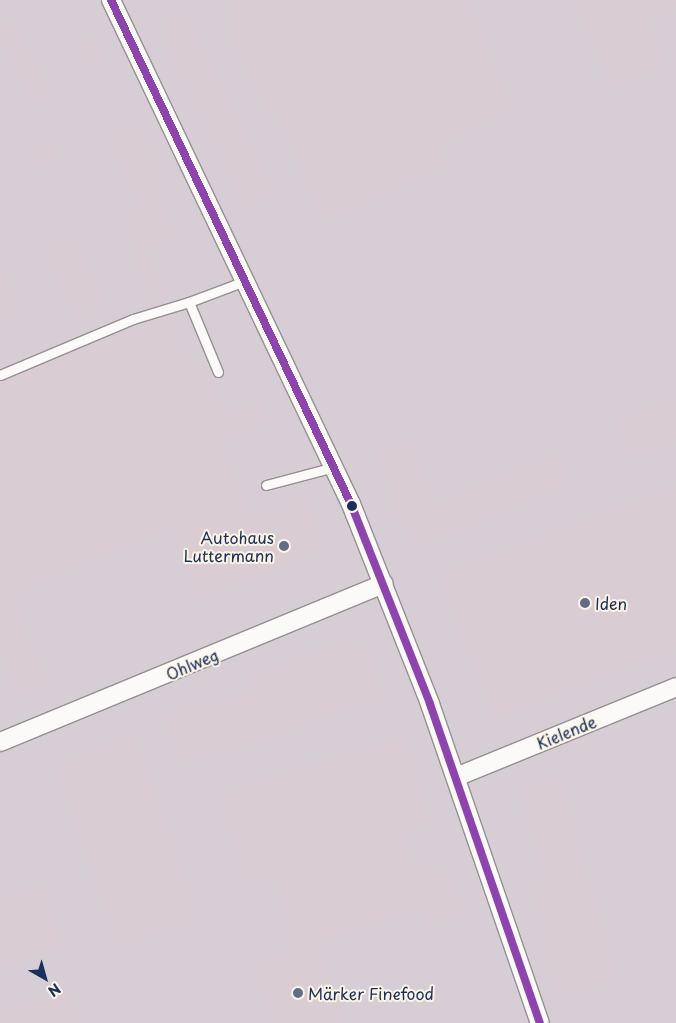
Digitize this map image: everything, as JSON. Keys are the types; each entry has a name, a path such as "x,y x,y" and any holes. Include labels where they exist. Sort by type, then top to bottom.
{"street":[{"path":"111,0 334,467 384,584 456,776 540,1023"},
{"name":"Ohlweg","path":"0,742 384,584"},
{"name":"Kielende","path":"456,776 676,687"}],"lane":[{"path":"0,375 133,319 189,302 245,280"},
{"path":"189,302 218,372"},
{"path":"266,485 334,467"}],"shaded area":[{"path":"0,0 676,0 676,1023 0,1023"}],"building":[{"path":"235,0 465,0 517,109 438,146 448,166 325,222 276,116 268,120 227,31 235,27 225,5"},
{"path":"574,0 676,0 676,10 647,22 666,65 611,88"},
{"path":"189,10 197,26 192,29 273,194 244,208 162,37 169,34 163,22"},
{"path":"12,20 36,69 39,68 52,95 34,104 0,35 0,26"},
{"path":"97,34 106,56 95,60 97,64 83,70 72,44"},
{"path":"137,122 167,182 153,189 176,239 139,256 121,216 142,206 107,136"},
{"path":"51,135 63,148 41,169 29,155"},
{"path":"72,233 108,306 77,321 41,248"},
{"path":"150,253 169,292 151,300 132,262"},
{"path":"0,264 23,313 0,324"},
{"path":"169,315 189,364 202,359 224,414 260,400 269,422 221,442 250,516 306,494 327,549 198,600 170,529 11,594 49,684 18,697 0,654 0,382"},
{"path":"673,397 676,405 676,441 631,459 615,421"},
{"path":"409,440 435,503 557,452 571,484 416,549 403,517 395,520 389,518 386,510 388,504 397,501 377,453"},
{"path":"676,484 676,650 494,720 438,575"},
{"path":"352,640 369,649 385,698 312,721 313,725 233,750 232,747 181,765 162,713 201,699 204,707 252,692 247,677 282,666 281,662"},
{"path":"136,734 200,919 118,947 55,762"},
{"path":"405,736 432,824 402,834 413,870 430,865 432,871 449,866 464,914 426,926 421,910 318,943 343,1023 272,1023 253,964 296,950 272,874 245,882 224,814 228,812 222,792"},
{"path":"561,776 617,980 559,996 529,886 545,882 519,787"},
{"path":"43,883 64,947 0,968 0,897"},
{"path":"70,990 80,1023 0,1023 0,1011"}],"transit line":[{"path":"111,0 351,504 430,704 540,1023"}],"place":[{"name":"Autohaus Luttermann","path":"284,546"},
{"name":"Iden","path":"585,603"},
{"name":"Märker Finefood","path":"298,993"}]}
